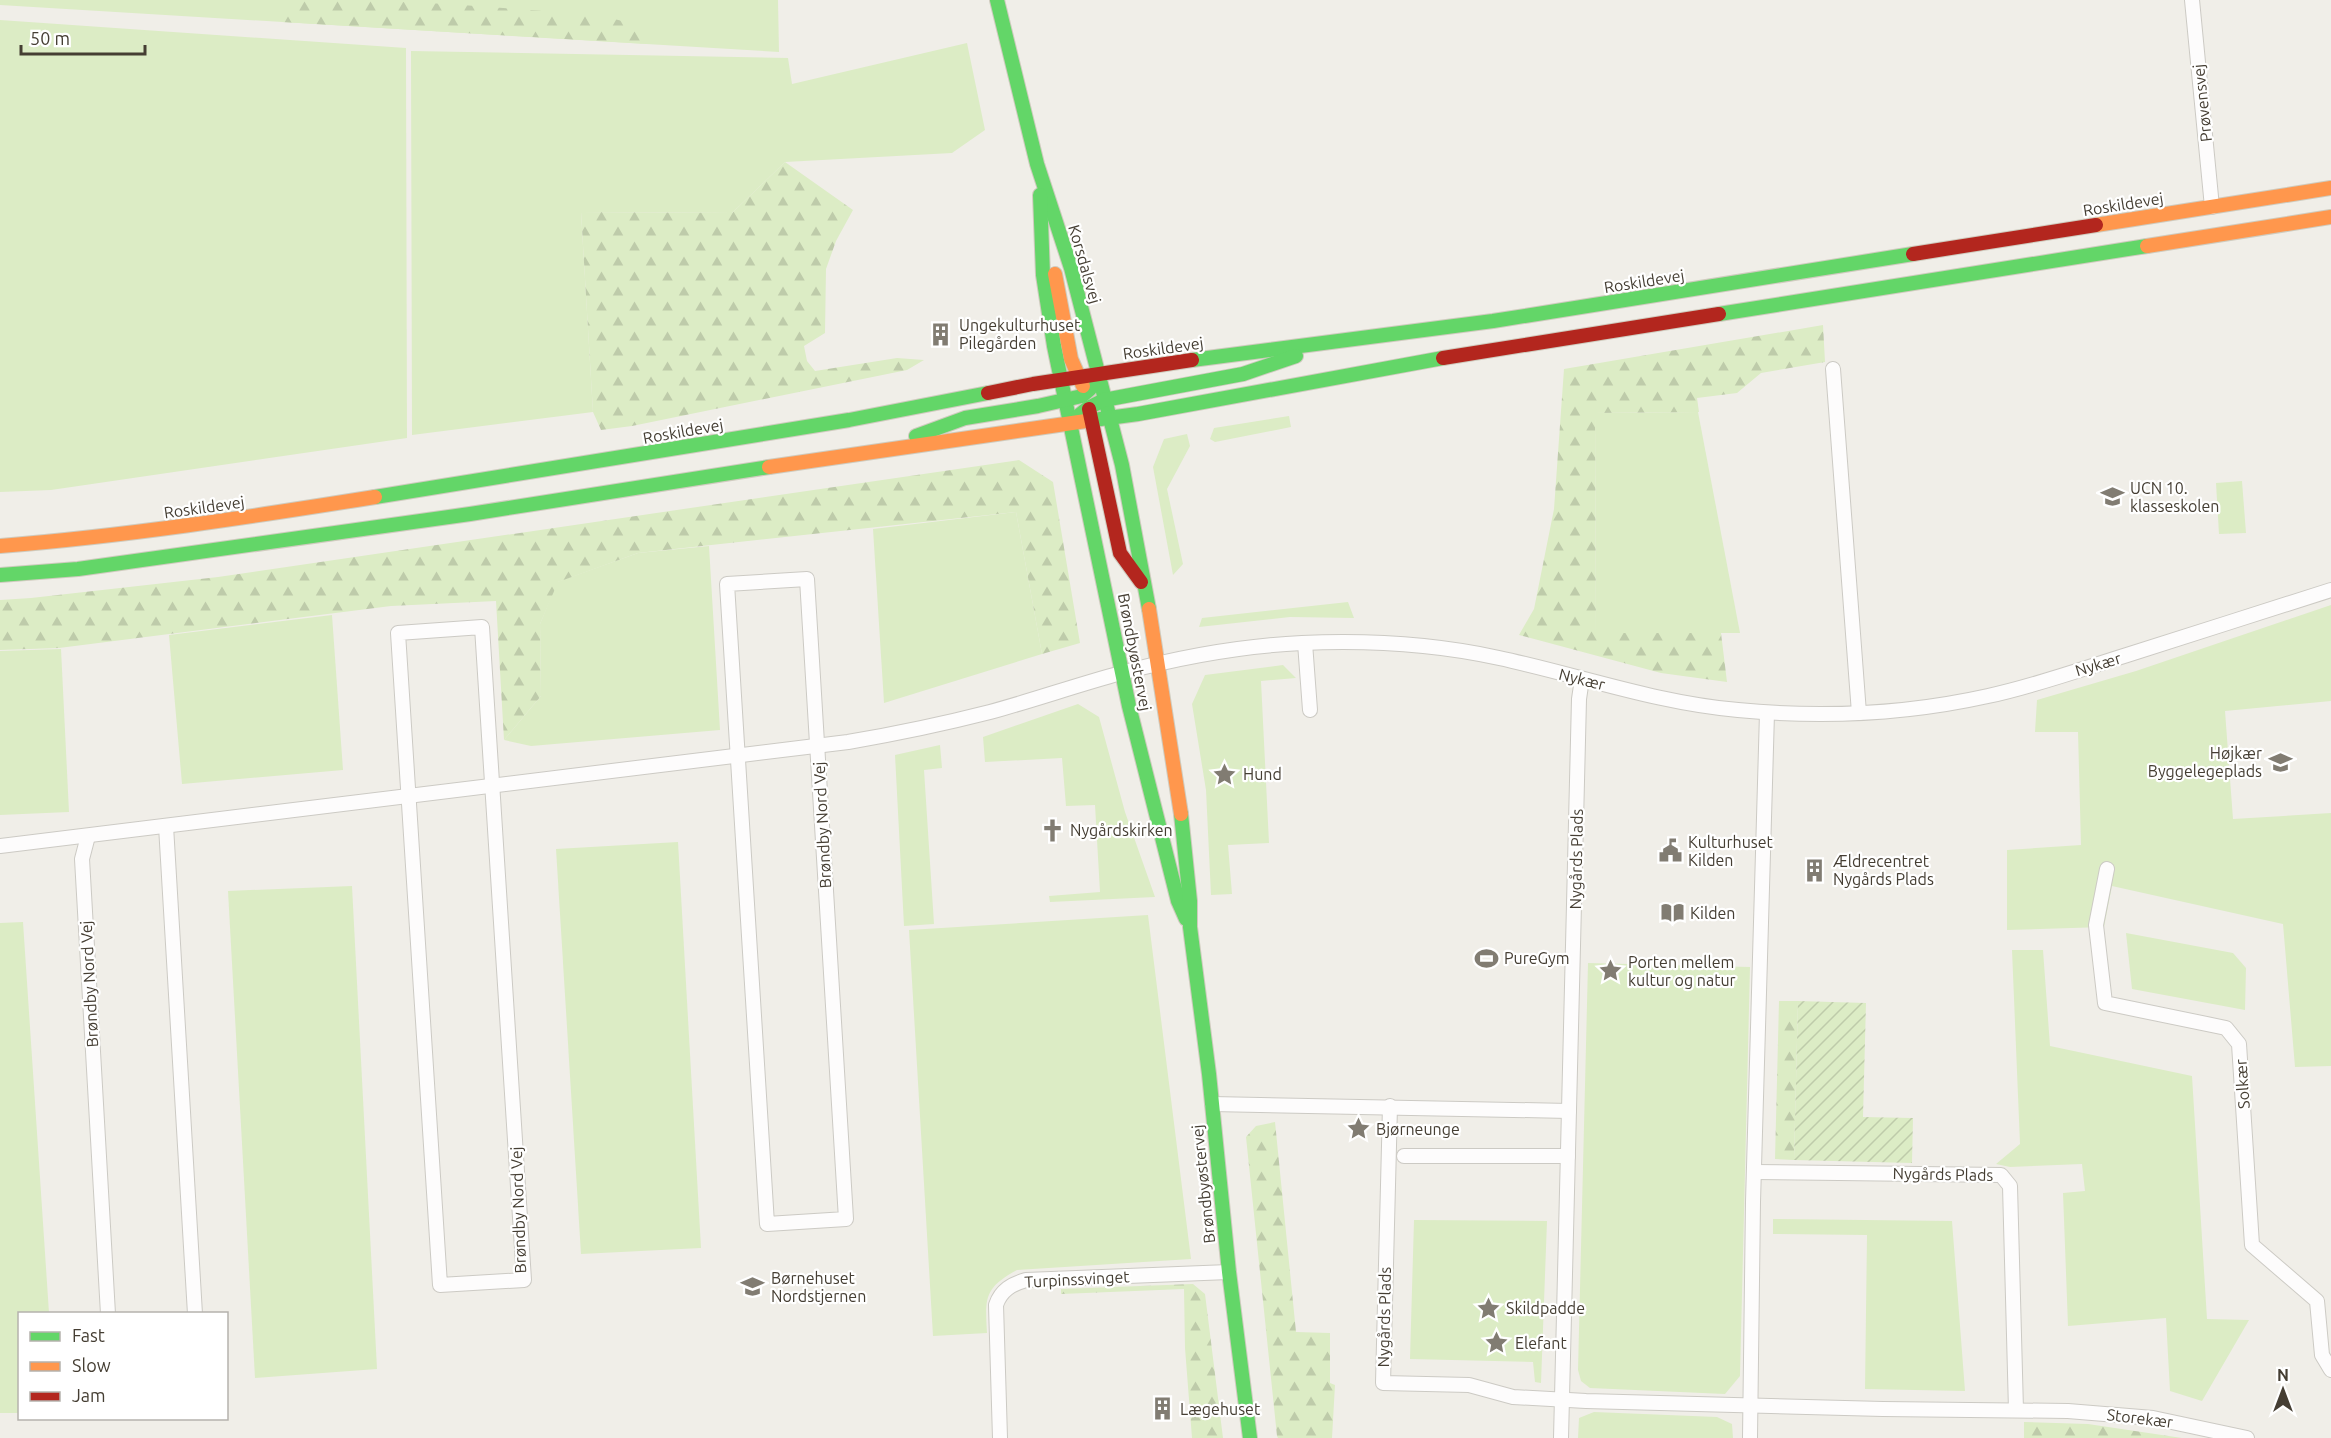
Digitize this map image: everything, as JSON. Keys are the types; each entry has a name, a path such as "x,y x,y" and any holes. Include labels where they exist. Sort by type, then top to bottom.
{"main road":[{"name":"Korsdalsvej","path":"996,0 1037,164 1071,268 1098,374"},
{"name":"Korsdalsvej","path":"1037,164 1043,275 1061,380"},
{"name":"Roskildevej","path":"0,546 78,540 264,515 676,450 1078,377 1516,317 2331,188"},
{"path":"1041,207 1071,359 1091,403 1120,553 1145,587"},
{"path":"1109,417 1190,405 1434,360 2331,217"},
{"path":"883,449 965,418 1066,401 1091,403 1243,374 1336,343"},
{"path":"0,575 78,569 470,514 883,449 1071,423 1091,403 1098,374"},
{"path":"1061,380 1091,403"},
{"name":"Brøndbyøstervej","path":"1061,380 1129,706 1178,901 1190,927"},
{"name":"Brøndbyøstervej","path":"1091,403 1109,417 1122,465 1179,791 1190,901 1190,927 1250,1438"}],"street":[{"name":"Prøvensvej","path":"2192,0 2212,207"},
{"path":"1833,369 1859,713"},
{"name":"Brøndby Nord Vej","path":"807,579 817,747 846,1219 766,1224 727,584 807,579"},
{"name":"Nykær","path":"1123,672 1256,647 1305,643 1429,646 1501,658 1671,701 1767,712 1859,713 1938,706 1991,696 2331,590"},
{"name":"Brøndby Nord Vej","path":"482,627 492,786 524,1280 440,1285 398,633 482,627"},
{"path":"1305,643 1311,710"},
{"name":"Brøndby Nord Vej","path":"0,846 817,747 887,736 989,712 1123,672"},
{"name":"Nygårds Plads","path":"1561,1438 1579,705 1582,679"},
{"path":"1750,1438 1754,1172 1767,712"},
{"path":"166,826 195,1312"},
{"name":"Brøndby Nord Vej","path":"88,836 81,859 108,1312"},
{"name":"Solkær","path":"2108,869 2096,925 2105,1003 2226,1028 2239,1044 2252,1245 2317,1301 2322,1355 2331,1370"},
{"path":"1212,1104 1569,1111"},
{"name":"Nygårds Plads","path":"1390,1106 1383,1383 1469,1385 1513,1397 1562,1400 2068,1411"},
{"path":"1404,1156 1568,1156"},
{"name":"Nygårds Plads","path":"1754,1172 2001,1174 2010,1186 2016,1410"},
{"name":"Turpinssvinget","path":"1000,1438 996,1314 999,1298 1006,1289 1026,1280 1229,1272"},
{"name":"Storekær","path":"2068,1411 2153,1418 2247,1438"}],"green space":[{"path":"0,0 778,0 779,52 0,5"},
{"path":"285,0 448,4 599,15 649,28 648,44 282,22"},
{"path":"0,20 406,48 407,438 51,490 0,492"},
{"path":"967,43 985,130 952,153 785,162 732,213 581,212 593,412 412,435 411,51 788,58 792,84"},
{"path":"785,162 853,210 836,241 826,269 825,333 804,346 807,361 815,371 897,358 924,360 907,370 632,426 601,430 593,412 581,212 732,213"},
{"path":"1823,325 1825,362 1761,373 1737,393 1697,398 1699,412 1595,413 1596,633 1721,633 1727,682 1661,673 1519,635 1534,609 1554,509 1564,369"},
{"path":"1698,412 1740,633 1596,633 1595,413"},
{"path":"1289,416 1291,427 1215,442 1210,439 1214,428"},
{"path":"1187,434 1190,446 1167,489 1183,564 1173,575 1153,467 1164,439"},
{"path":"1019,460 1053,482 1080,643 1042,654 1016,512 638,553 558,582 540,624 541,696 504,740 496,601 391,606 59,648 0,650 0,600 218,577"},
{"path":"2242,481 2246,533 2219,534 2216,483"},
{"path":"1016,512 1042,654 884,703 873,529"},
{"path":"709,546 720,730 531,746 504,740 541,696 540,624 557,582 638,553"},
{"path":"1348,602 1354,618 1290,617 1199,627 1202,618"},
{"path":"2331,605 2331,701 2225,711 2233,819 2331,813 2331,1066 2295,1067 2283,924 2112,886 2104,927 2007,930 2007,850 2081,845 2078,732 2035,732 2037,700 2136,671"},
{"path":"332,615 343,770 182,784 169,635"},
{"path":"61,649 69,812 0,815 0,651"},
{"path":"1283,665 1296,678 1261,681 1269,843 1228,845 1232,894 1211,895 1206,790 1192,704 1205,675"},
{"path":"1078,704 1099,717 1125,812 1155,897 1050,902 1049,896 1100,892 1095,805 1066,806 1062,758 985,762 983,737"},
{"path":"940,745 942,768 924,770 934,924 904,926 895,755"},
{"path":"678,842 701,1248 581,1254 556,849"},
{"path":"352,886 377,1369 255,1378 228,891"},
{"path":"1148,915 1191,1259 1017,1270 998,1283 989,1295 986,1311 987,1333 933,1336 909,930"},
{"path":"23,922 49,1312 18,1312 18,1413 0,1413 0,923"},
{"path":"2126,933 2233,953 2246,968 2245,1010 2132,989"},
{"path":"2012,950 2043,950 2050,1046 2192,1076 2207,1319 2249,1320 2202,1401 2170,1391 2166,1318 2068,1326 2063,1193 2085,1191 2082,1164 2010,1167 1996,1164 2020,1144"},
{"path":"1588,963 1750,967 1740,1376 1725,1394 1590,1388 1581,1381 1578,1370"},
{"path":"1779,1001 1798,1001 1794,1160 1775,1159"},
{"path":"1798,1001 1866,1003 1863,1117 1913,1118 1912,1163 1794,1160"},
{"path":"1275,1122 1296,1332 1330,1333 1330,1383 1335,1385 1332,1438 1278,1438 1277,1436 1246,1137 1256,1126"},
{"path":"1773,1219 1952,1221 1965,1391 1865,1389 1867,1235 1773,1234"},
{"path":"1414,1220 1547,1221 1541,1383 1535,1382 1533,1362 1410,1359"},
{"path":"1193,1284 1205,1294 1223,1438 1192,1438 1185,1348 1184,1289 1061,1294 1061,1289"},
{"path":"1594,1412 1717,1417 1732,1424 1733,1438 1578,1438 1579,1418"},
{"path":"2024,1422 2088,1424 2182,1438 2024,1438"}],"traffic: fast":[{"path":"997,0 1037,164 1071,268 1122,465 1149,609"},
{"path":"1040,195 1043,275 1054,346 1129,706 1178,901 1186,919"},
{"path":"1719,314 2147,246"},
{"path":"1192,360 1493,321 1913,254"},
{"path":"1071,422 1088,408 1104,400 1243,374 1296,356"},
{"path":"1086,421 1138,414 1443,358"},
{"path":"916,436 965,418 1082,396 1090,389 1098,374"},
{"path":"375,497 849,420 988,393"},
{"path":"0,575 78,569 470,514 769,467"},
{"path":"1181,814 1190,901 1190,927 1250,1438"}],"traffic: slow":[{"path":"2096,225 2331,188"},
{"path":"2147,246 2331,217"},
{"path":"1055,274 1071,359 1083,386"},
{"path":"769,467 1086,421"},
{"path":"0,546 235,519 375,497"},
{"path":"1149,609 1181,814"}],"traffic: jam":[{"path":"1913,254 2096,225"},
{"path":"1443,358 1719,314"},
{"path":"988,393 1192,360"},
{"path":"1089,409 1120,553 1141,582"}],"place":[{"name":"Ungekulturhuset Pilegården","path":"941,334"},
{"name":"UCN 10. klasseskolen","path":"2112,497"},
{"name":"Højkær Byggelegeplads","path":"2280,762"},
{"name":"Hund","path":"1225,774"},
{"name":"Nygårdskirken","path":"1052,830"},
{"name":"Kulturhuset Kilden","path":"1670,851"},
{"name":"Ældrecentret Nygårds Plads","path":"1815,870"},
{"name":"Kilden","path":"1672,913"},
{"name":"PureGym","path":"1486,958"},
{"name":"Porten mellem kultur og natur","path":"1610,971"},
{"name":"Bjørneunge","path":"1358,1129"},
{"name":"Børnehuset Nordstjernen","path":"753,1287"},
{"name":"Skildpadde","path":"1488,1308"},
{"name":"Elefant","path":"1497,1343"},
{"name":"Lægehuset","path":"1162,1409"}]}
